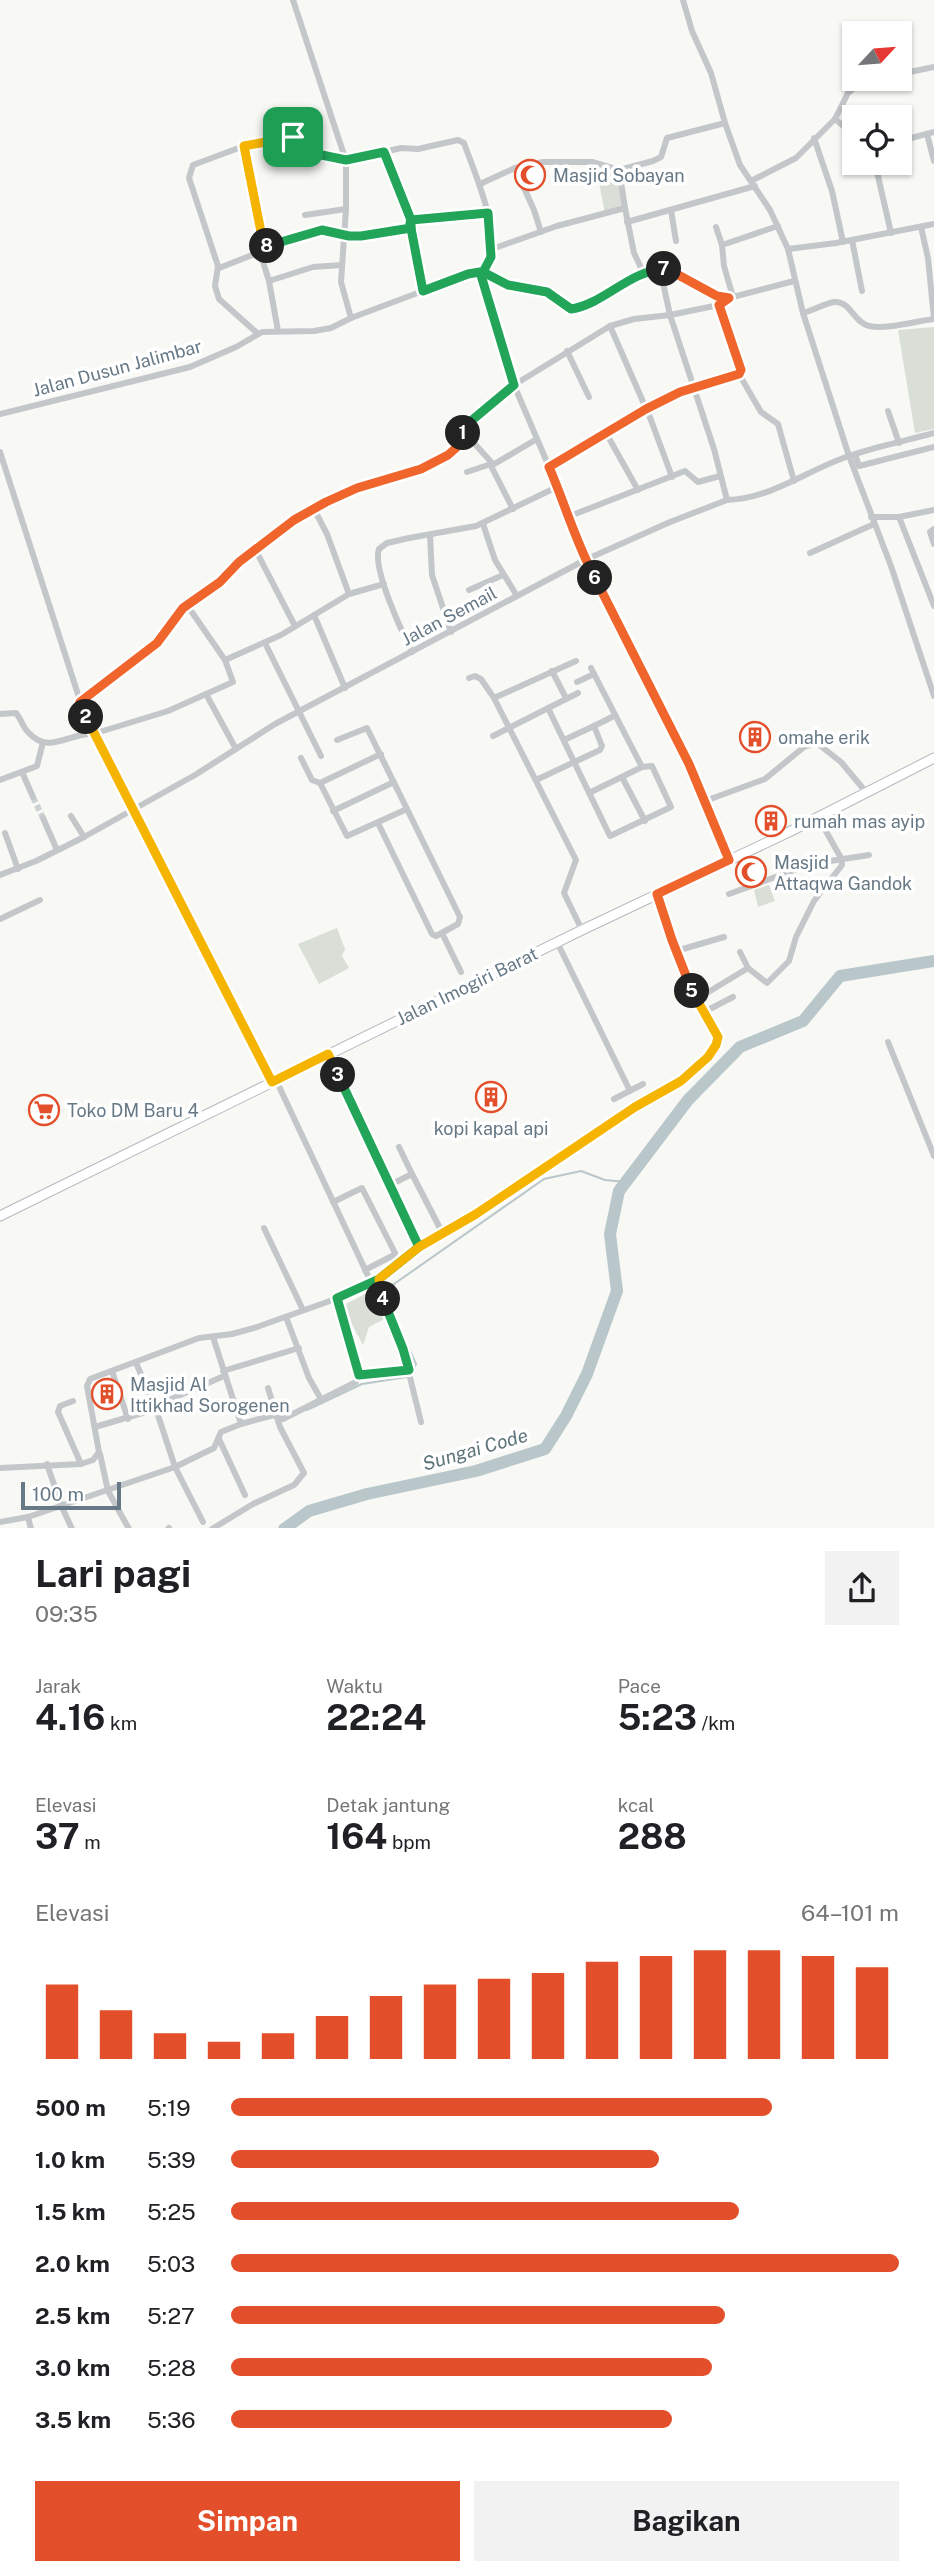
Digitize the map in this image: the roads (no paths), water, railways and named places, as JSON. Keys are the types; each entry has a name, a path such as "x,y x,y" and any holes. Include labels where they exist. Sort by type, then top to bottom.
{"main road":[{"name":"Jalan Imogiri Barat","path":"0,1216 934,758"}],"street":[{"path":"293,0 346,160 341,282 351,318"},
{"path":"683,0 692,32 711,73 740,165 778,226 788,249 803,313 934,696"},
{"path":"912,72 934,67"},
{"path":"627,222 753,183 796,159 835,119 850,91"},
{"path":"835,119 842,125"},
{"path":"480,184 515,168 543,162 583,161 619,170 657,159 663,154 669,137 725,122"},
{"path":"912,138 930,133 934,161"},
{"path":"257,333 219,299 215,286 219,268 189,178 190,171 198,161 244,146 293,137 307,152 346,160 461,140 480,184 488,213 492,249 491,257 481,272 514,385 570,516 585,560 689,764 729,860"},
{"path":"814,138 832,191 843,242"},
{"path":"244,146 278,331"},
{"path":"384,152 411,224 423,291"},
{"path":"515,168 541,232"},
{"path":"619,170 636,261 644,272"},
{"path":"878,175 891,233"},
{"path":"492,249 625,208"},
{"path":"305,215 346,209"},
{"path":"671,210 676,241"},
{"path":"219,268 322,230 361,236 411,224 488,213"},
{"path":"788,249 843,242 934,224"},
{"path":"722,244 778,226"},
{"path":"716,227 722,244 726,301 741,367 739,374 761,412 778,424 794,481"},
{"path":"803,313 839,302 866,326 934,319 928,258 921,227"},
{"path":"852,240 862,290"},
{"path":"269,281 313,267 342,265"},
{"path":"481,272 508,285 547,292 574,309 644,272 660,269 671,271 726,301"},
{"path":"660,269 670,315 714,449 727,500"},
{"name":"Jalan Dusun Jalimbar","path":"0,414 190,367 236,347 257,333 331,328 468,274 481,272"},
{"path":"80,702 157,643 180,611 220,582 255,549 294,520 357,488 421,469 448,455 457,447 471,421 514,385 567,351 610,326 635,318 670,315 794,281"},
{"path":"610,326 672,477"},
{"path":"567,351 589,397"},
{"path":"549,467 646,409 693,388 739,374"},
{"path":"888,411 899,443"},
{"path":"464,432 492,463 491,467 513,509"},
{"path":"606,433 638,490"},
{"name":"Jalan Semail","path":"0,875 18,869 84,836 195,775 299,712 585,560 727,500 794,481 852,455 934,433"},
{"path":"467,472 492,463 537,439"},
{"path":"891,445 894,456"},
{"path":"852,455 859,466 934,447"},
{"path":"0,452 80,702 93,734 274,1081 370,1280"},
{"path":"570,516 685,471 698,482 720,476"},
{"path":"412,652 384,584 377,557 379,549 387,543 483,524 558,487"},
{"path":"314,509 327,534 349,594"},
{"path":"810,553 873,521 934,510"},
{"path":"899,517 934,606"},
{"path":"483,524 503,575 517,596"},
{"path":"934,529 930,532 934,544"},
{"path":"430,535 432,575 450,632"},
{"path":"255,549 295,626"},
{"path":"469,590 503,575"},
{"path":"225,660 265,643 349,594 384,584"},
{"path":"0,714 16,713 29,734 53,744 168,710 233,682 225,660 187,605"},
{"path":"314,615 345,688"},
{"path":"265,643 321,757"},
{"path":"494,698 576,661"},
{"path":"552,671 566,698"},
{"path":"577,682 593,671 642,767"},
{"path":"469,678 475,676 481,679 494,698 576,860 564,891 582,930"},
{"path":"493,736 578,693"},
{"path":"206,694 236,749"},
{"path":"548,708 589,793 611,836 672,806 651,765 589,793"},
{"path":"564,740 614,716"},
{"path":"536,780 602,748 593,726"},
{"path":"337,740 367,728 460,917 458,924 436,936 432,934 378,823"},
{"path":"0,780 39,764 43,742"},
{"path":"705,801 765,779 804,747 817,743 835,756 866,792"},
{"path":"320,783 381,754"},
{"path":"300,758 312,780 320,783 347,836 407,809"},
{"path":"22,772 33,797"},
{"path":"622,776 645,821"},
{"path":"333,811 394,782"},
{"path":"71,816 84,836"},
{"path":"740,952 748,968 767,984 789,961 796,937 814,901 842,865 841,858 818,817"},
{"path":"43,818 57,850"},
{"path":"5,833 18,869"},
{"path":"729,894 804,867 841,858 869,855"},
{"path":"129,1528 108,1491 94,1427 87,1383 90,1380 200,1338 232,1334 286,1317 379,1279 419,1247 476,1214 635,1107 681,1081 708,1057 718,1042 717,1034 697,999 676,951 657,894"},
{"path":"0,919 40,900"},
{"path":"442,933 467,986"},
{"path":"676,951 724,937"},
{"path":"557,942 630,1091"},
{"path":"697,999 748,968"},
{"path":"704,1012 733,997"},
{"path":"888,1042 934,1156"},
{"path":"328,1054 419,1247"},
{"path":"614,1099 643,1084"},
{"path":"399,1147 443,1234"},
{"path":"390,1185 412,1174"},
{"path":"333,1202 362,1188 395,1253 365,1270"},
{"path":"264,1228 303,1310"},
{"path":"379,1279 384,1303 403,1349 421,1422"},
{"path":"1,1524 175,1467 214,1448 221,1432 274,1415 282,1419 354,1384 359,1375 337,1298"},
{"path":"286,1317 309,1378 321,1401"},
{"path":"213,1337 241,1424"},
{"path":"94,1427 128,1419 224,1374 299,1348"},
{"path":"136,1363 155,1407 175,1467 203,1522"},
{"path":"112,1371 128,1419"},
{"path":"359,1375 410,1373"},
{"path":"212,1528 253,1504 294,1485 303,1477 303,1469 285,1439 268,1388"},
{"path":"73,1401 58,1409 81,1464"},
{"path":"219,1439 246,1495"},
{"path":"0,1468 81,1464 93,1461 99,1452"},
{"path":"47,1464 72,1528"},
{"path":"28,1517 31,1528"}],"waterway":[{"name":"Sungai Code","path":"285,1528 309,1511 367,1494 476,1471 545,1449 566,1416 587,1374 617,1291 610,1234 619,1191 688,1100 740,1047 803,1021 840,976 934,961"},
{"path":"411,1374 416,1364 387,1301 394,1284 544,1179 581,1171 605,1180 626,1182"},
{"path":"307,1410 362,1384 407,1377"}],"tunnel":[{"path":"33,797 43,818"}],"place":[{"name":"Masjid Sobayan","path":"530,175"},
{"name":"omahe erik","path":"755,737"},
{"name":"rumah mas ayip","path":"771,821"},
{"name":"Masjid Attaqwa Gandok","path":"751,872"},
{"name":"kopi kapal api","path":"491,1097"},
{"name":"Toko DM Baru 4","path":"44,1110"},
{"name":"Masjid Al Ittikhad Sorogenen","path":"107,1394"}]}
